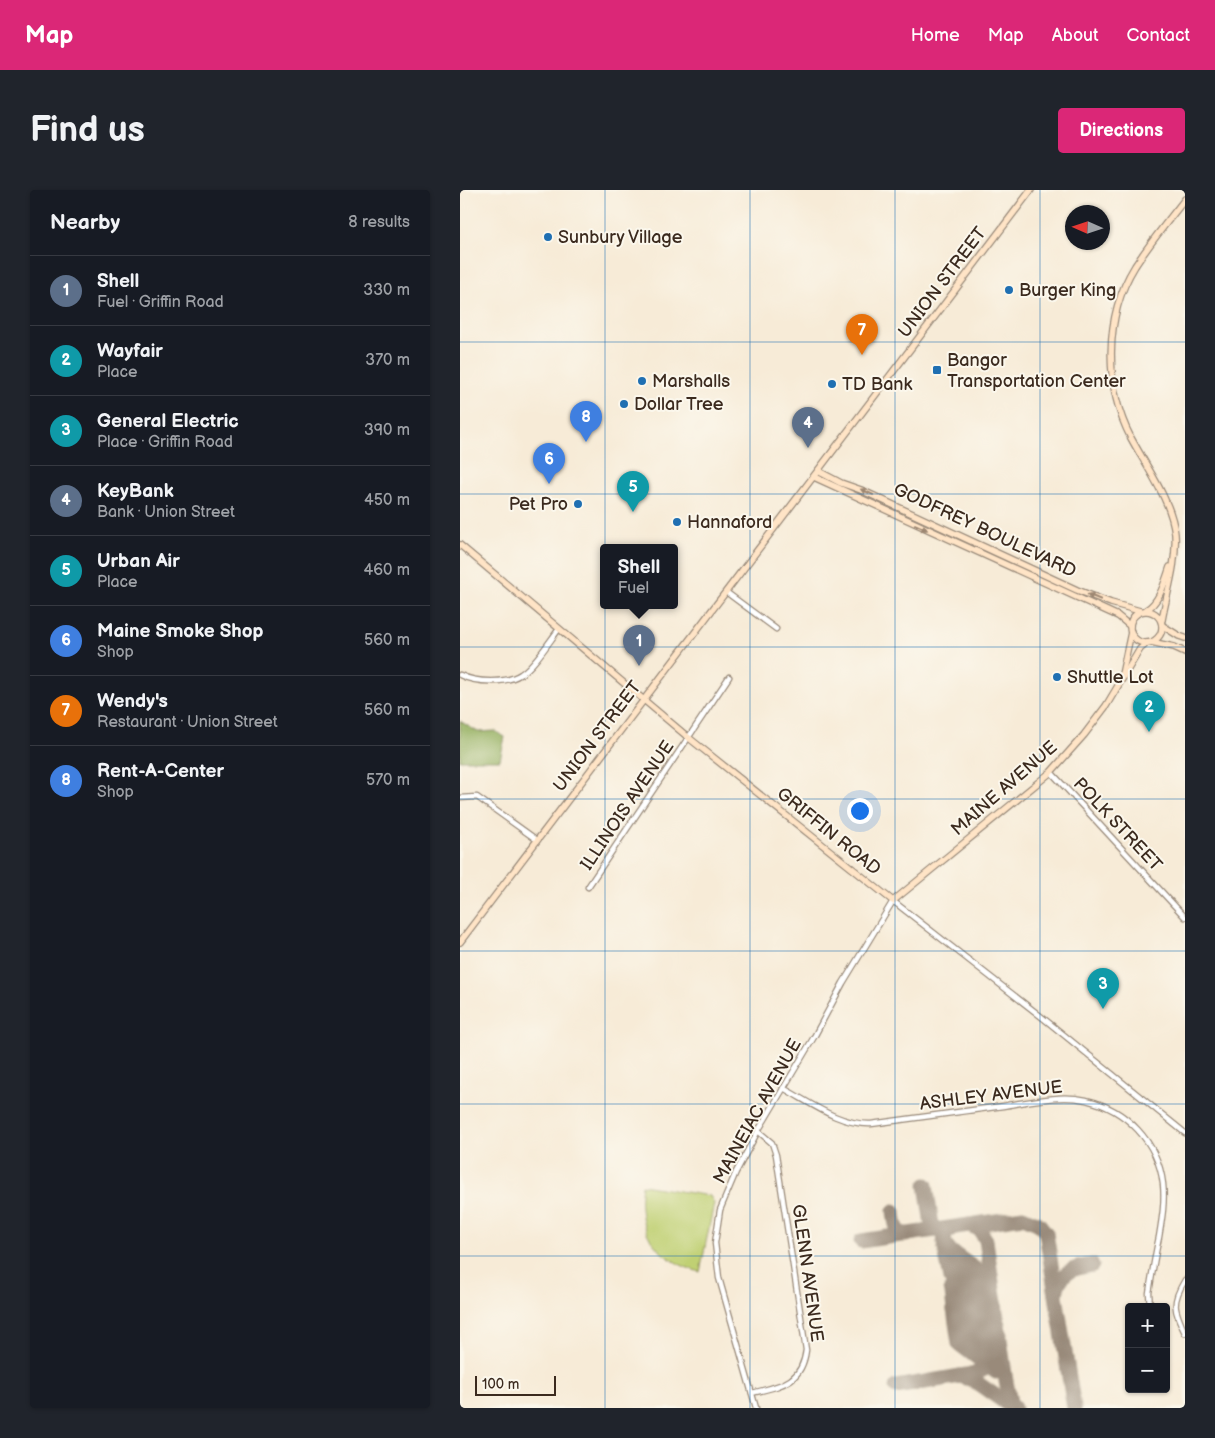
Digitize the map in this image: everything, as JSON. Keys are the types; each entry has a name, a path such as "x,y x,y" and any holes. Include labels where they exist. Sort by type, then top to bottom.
{"street":[{"name":"UNION STREET","path":"460,942 1031,190"},
{"path":"1149,643 1161,634 1174,553 1174,533 1168,508 1128,432 1121,414 1112,379 1111,350 1118,306 1134,267 1185,199"},
{"name":"GODFREY BOULEVARD","path":"818,471 1077,590 1111,603 1143,611"},
{"name":"GODFREY BOULEVARD","path":"814,477 1118,616 1130,629"},
{"name":"GRIFFIN ROAD","path":"460,545 689,738 1185,1132"},
{"path":"1174,553 1160,593 1151,607 1133,617 1130,629 1137,640 1174,647 1185,652"},
{"path":"726,592 776,629"},
{"path":"1143,611 1155,612 1162,623 1179,636 1185,638"},
{"path":"460,675 482,682 520,675 531,665 559,629"},
{"name":"MAINE AVENUE","path":"1120,683 1130,629"},
{"name":"MAINE AVENUE","path":"893,901 1051,772 1084,735 1106,706 1140,649 1149,643"},
{"name":"ILLINOIS AVENUE","path":"588,887 729,677"},
{"name":"POLK STREET","path":"1051,772 1185,917"},
{"path":"460,798 477,797 537,840"},
{"name":"MAINEIAC AVENUE","path":"756,1408 719,1278 715,1243 720,1210 736,1172 758,1131 814,1037 843,983 893,901"},
{"name":"ASHLEY AVENUE","path":"783,1088 837,1118 860,1125 1070,1098 1086,1100 1113,1110 1123,1116 1141,1133 1152,1149 1159,1165 1163,1184 1164,1207 1149,1293 1150,1303"},
{"name":"GLENN AVENUE","path":"752,1393 778,1386 798,1375 806,1350 776,1155 772,1143 758,1131"},
{"path":"1185,1280 1176,1298 1175,1306 1185,1333"}],"green space":[{"path":"460,721 478,732 495,731 505,737 500,760 460,760"},
{"path":"642,1185 710,1196 714,1203 700,1272 668,1257 652,1242 643,1221"}],"taxiway":[{"path":"926,1185 932,1225 935,1230"},
{"path":"894,1211 898,1229 902,1234 906,1235"},
{"path":"861,1241 1023,1217 1039,1224 1046,1233 1074,1408"},
{"path":"969,1225 979,1229 986,1240 1006,1381 1010,1402 1014,1408"},
{"path":"952,1228 944,1238 949,1250 988,1278 992,1285"},
{"path":"944,1243 949,1264 990,1295 995,1301"},
{"path":"947,1260 951,1279 995,1314 997,1318"},
{"path":"1056,1294 1063,1276 1078,1268 1092,1265"},
{"path":"951,1289 954,1296 993,1326 1000,1334"},
{"path":"952,1293 954,1310 957,1314 1001,1346 994,1360 986,1368 975,1373 960,1376"},
{"path":"954,1310 959,1344 996,1372"},
{"path":"957,1328 997,1357 1003,1364"},
{"path":"896,1387 960,1376 973,1380 1013,1408"}],"place":[{"name":"Sunbury Village","path":"548,237"},
{"name":"Burger King","path":"1009,290"},
{"name":"Wendy's","path":"862,355"},
{"name":"Bangor Transportation Center","path":"937,370"},
{"name":"Marshalls","path":"642,381"},
{"name":"TD Bank","path":"832,384"},
{"name":"Dollar Tree","path":"624,404"},
{"name":"Rent-A-Center","path":"586,442"},
{"name":"KeyBank","path":"808,448"},
{"name":"Maine Smoke Shop","path":"549,484"},
{"name":"Pet Pro","path":"578,504"},
{"name":"Urban Air","path":"633,512"},
{"name":"Hannaford","path":"677,522"},
{"name":"Shell","path":"639,666"},
{"name":"Shuttle Lot","path":"1057,677"},
{"name":"Wayfair","path":"1149,732"},
{"name":"General Electric","path":"1103,1009"}]}
